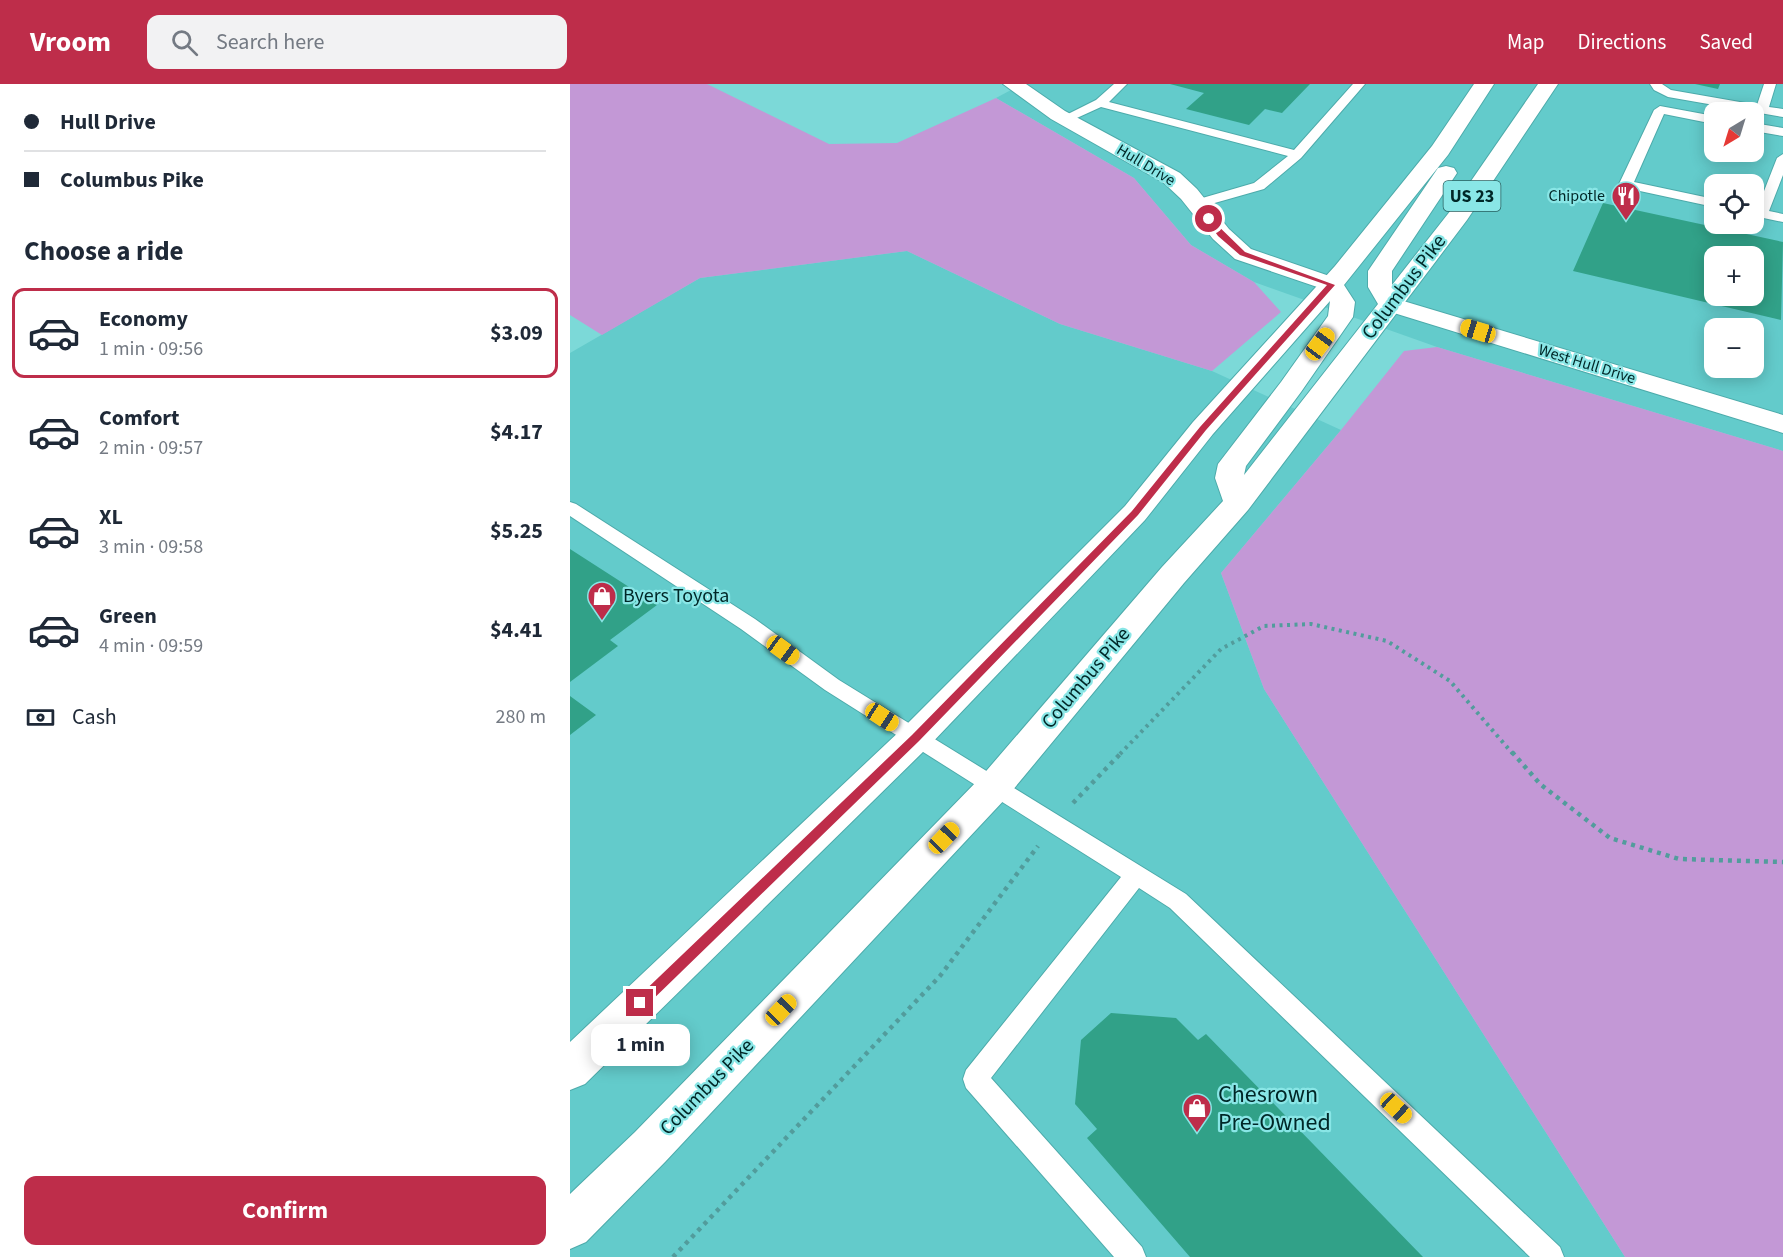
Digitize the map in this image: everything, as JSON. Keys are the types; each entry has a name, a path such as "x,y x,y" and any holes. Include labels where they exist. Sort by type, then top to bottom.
{"main road":[{"name":"Hull Drive","path":"1013,84 1064,119 1172,178 1221,234 1243,254 1332,285"},
{"name":"US 23","path":"570,1070 915,738 1135,513 1203,428 1332,285 1457,127 1484,84"},
{"name":"Columbus Pike","path":"570,1226 650,1147 994,787 1238,503 1459,215 1548,84"},
{"path":"1390,304 1380,287 1380,271 1467,144 1467,137 1457,127"},
{"path":"1238,503 1228,478 1232,464 1292,386 1340,317 1343,302 1332,285"},
{"name":"West Hull Drive","path":"1390,304 1783,424"}],"lane":[{"path":"1064,119 1100,103 1121,84"},
{"path":"1197,204 1259,186 1297,154 1359,84"},
{"path":"1656,84 1668,93 1721,102"},
{"path":"1764,103 1770,84"},
{"path":"1100,103 1297,154"},
{"path":"1764,109 1783,113"},
{"path":"1704,118 1660,110 1626,184 1704,201"},
{"path":"1764,129 1783,132"},
{"path":"1764,200 1783,158"},
{"path":"1764,214 1783,218"},
{"path":"570,508 748,624 832,685 1178,901 1550,1257"},
{"path":"1132,1257 975,1078 1136,875"}],"path":[{"path":"673,1257 940,976 1054,824 1170,700 1221,649 1264,626 1311,624 1387,641 1450,681 1540,784 1610,838 1679,860 1783,861"}],"shaded area":[{"path":"570,84 707,84 829,144 897,143 996,98 1134,178 1191,245 1254,282 1281,312 1212,371 1060,324 907,251 700,278 602,335 570,315"},
{"path":"1022,84 1783,84 1783,451 1437,347 1254,282 1191,245 1134,178 996,98"},
{"path":"907,251 1060,324 1212,371 1341,430 1221,573 1264,689 1625,1257 570,1257 570,353 700,278"},
{"path":"1437,347 1783,451 1783,1257 1625,1257 1264,689 1221,573 1404,351"}],"building":[{"path":"1170,84 1310,84 1282,113 1265,109 1249,125 1186,109 1204,93"},
{"path":"1695,84 1720,84 1718,89"},
{"path":"1603,203 1704,225 1704,234 1746,234 1783,242 1781,320 1722,306 1764,306 1764,246 1704,246 1704,302 1573,271"},
{"name":"Byers Toyota","path":"570,549 657,605 610,640 618,646 570,682"},
{"path":"570,696 596,715 570,735"},
{"name":"Chesrown Pre-Owned","path":"1111,1013 1176,1018 1198,1040 1206,1034 1423,1257 1190,1257 1087,1138 1097,1129 1075,1104 1081,1040"}],"place":[{"name":"Chipotle","path":"1626,222"},
{"name":"Byers Toyota","path":"602,622"},
{"name":"Chesrown Pre-Owned","path":"1197,1134"}],"route":[{"path":"640,1003 915,738 1135,513 1203,428 1332,285 1243,254 1221,234 1209,219"}]}
